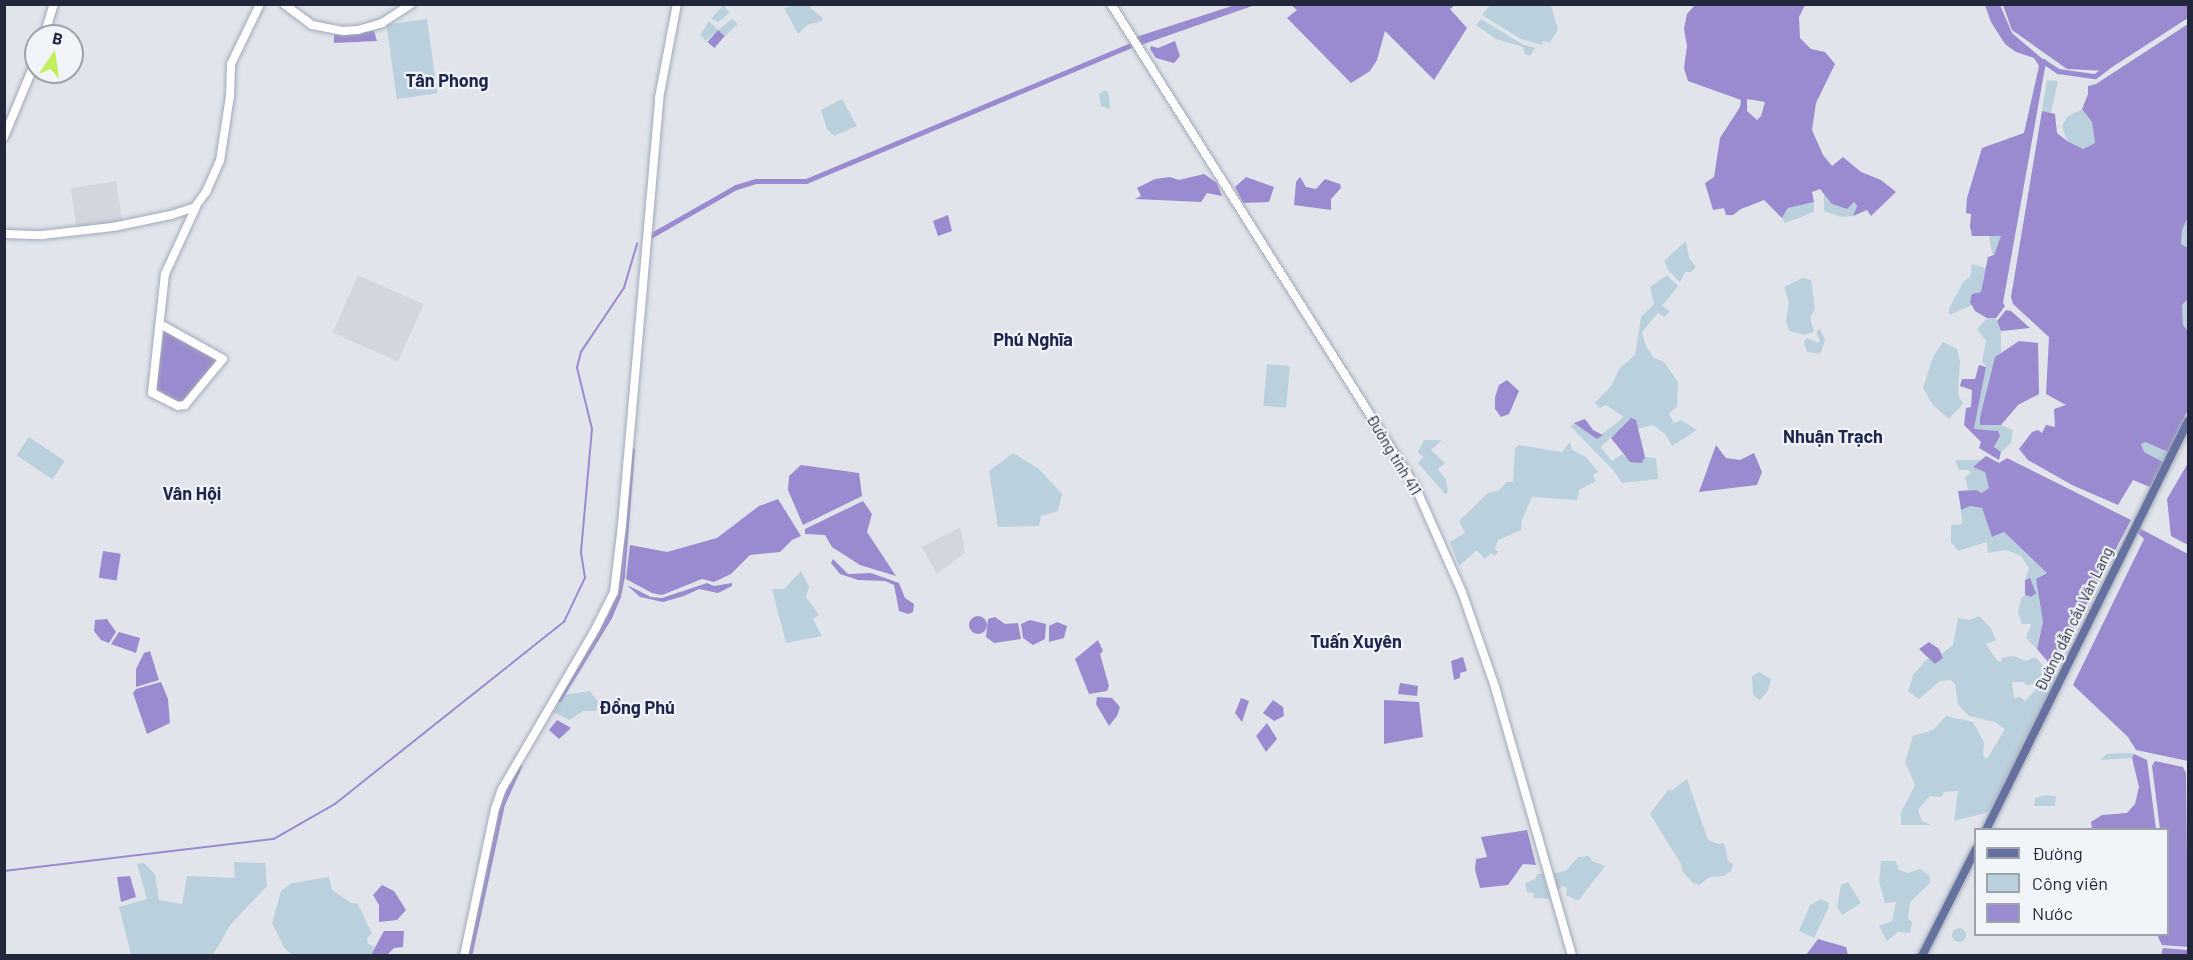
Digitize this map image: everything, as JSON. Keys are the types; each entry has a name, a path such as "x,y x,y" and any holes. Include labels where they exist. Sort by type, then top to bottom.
{"main road":[{"path":"48,24 54,4"},
{"path":"160,324 223,359 185,405 178,406 152,393 165,274 212,180 223,152 231,64 260,4"},
{"path":"284,4 312,25 343,31 358,30 382,23 411,4"},
{"path":"464,956 495,809 502,789 596,628 614,592 660,98 677,4"},
{"name":"Đường tỉnh 411","path":"1111,4 1415,486 1462,592 1495,687 1572,956"},
{"path":"4,137 26,84"},
{"path":"4,234 49,235 113,227 177,213 197,206"},
{"name":"Đường dẫn cầu Văn Lang","path":"1987,828 2188,421"},
{"path":"1922,956 1974,853"}],"shaded area":[{"path":"116,181 123,223 77,231 71,188"},
{"path":"358,275 424,304 398,362 332,333"},
{"path":"960,527 965,553 937,574 922,547"}],"green space":[{"path":"723,5 730,13 718,22 711,19"},
{"path":"811,5 810,8 823,18 822,21 807,25 798,34 784,8"},
{"path":"1490,5 1551,5 1558,30 1550,42 1543,41 1542,45 1521,39 1482,15"},
{"path":"427,19 437,93 397,99 386,25"},
{"path":"732,19 738,24 725,36 718,30"},
{"path":"1481,19 1522,44 1535,48 1530,56 1525,54 1523,47 1496,39 1476,25"},
{"path":"709,21 718,30 706,41 700,35"},
{"path":"2047,80 2058,81 2051,113 2042,111"},
{"path":"1106,90 1109,95 1110,109 1101,106 1099,94"},
{"path":"842,99 857,126 834,136 827,129 821,110"},
{"path":"2082,109 2092,122 2095,143 2083,149 2067,141 2062,126 2067,117"},
{"path":"1824,194 1832,204 1847,209 1853,202 1857,206 1853,216 1841,217 1824,211"},
{"path":"1814,202 1814,212 1785,223 1782,218 1788,208"},
{"path":"2188,217 2188,248 2181,245 2182,230"},
{"path":"1990,236 2002,236 1993,256 1989,239"},
{"path":"1686,241 1689,258 1696,267 1691,272 1685,272 1680,282 1669,271 1664,261"},
{"path":"1972,264 1986,268 1981,292 1970,302 1972,305 1949,315 1949,308 1964,281 1970,277"},
{"path":"1667,275 1678,286 1662,306 1670,311 1664,317 1658,313 1642,332 1646,346 1654,358 1664,362 1678,382 1677,407 1669,413 1674,423 1681,420 1697,430 1672,446 1666,435 1653,425 1637,429 1636,420 1631,418 1601,447 1612,461 1622,454 1630,461 1641,463 1645,457 1656,458 1658,479 1622,483 1613,470 1570,426 1574,423 1597,438 1624,417 1606,405 1600,408 1595,403 1611,386 1620,368 1635,355 1641,317 1654,304 1650,287"},
{"path":"1802,278 1811,280 1815,309 1810,318 1814,332 1804,335 1789,331 1786,321 1789,302 1784,287"},
{"path":"2188,299 2188,331 2183,325 2182,305"},
{"path":"1987,318 1996,318 2001,331 2001,353 1995,357 1980,425 2001,425 2013,430 2011,443 2001,452 1994,448 2000,436 1974,430 1986,366 1982,362 1986,341 1977,329"},
{"path":"1820,329 1825,340 1820,354 1807,352 1804,342 1807,338 1818,343 1820,340 1816,332"},
{"path":"1943,342 1957,349 1960,361 1958,394 1963,404 1949,419 1933,405 1923,388 1933,357"},
{"path":"1267,364 1290,366 1286,408 1263,406"},
{"path":"29,437 65,461 52,479 17,455"},
{"path":"1424,440 1442,440 1431,450 1445,463 1438,469 1446,480 1448,492 1445,494 1418,463 1423,457 1418,452"},
{"path":"1570,442 1572,450 1586,457 1598,472 1593,475 1596,481 1579,490 1577,500 1532,497 1522,520 1521,530 1498,540 1495,549 1498,552 1495,556 1491,553 1485,559 1477,550 1459,566 1450,542 1465,533 1459,521 1488,493 1499,490 1507,482 1513,482 1515,448 1519,445 1562,452"},
{"path":"2144,442 2168,452 2163,462 2144,452 2141,444"},
{"path":"1013,453 1039,469 1062,494 1058,511 1041,516 1039,526 998,527 989,471"},
{"path":"1955,460 1982,460 1973,467 1985,472 1989,488 1982,494 1976,490 1968,490 1965,477 1971,473 1968,470 1959,470"},
{"path":"1970,506 1982,508 1992,537 2004,532 2047,573 2036,579 2043,622 2037,649 2026,638 2031,624 2022,624 2018,613 2021,598 2025,595 2031,597 2030,578 2025,580 2029,568 2021,556 2006,550 1988,553 1987,542 1958,551 1951,542 1951,525 1962,524 1961,510"},
{"path":"801,571 809,587 806,597 819,615 813,619 822,636 786,643 772,589 784,589"},
{"path":"1979,616 1991,628 1996,640 1986,644 1997,660 2001,662 2002,658 2014,656 2026,661 2035,657 2048,671 2036,683 2027,686 2023,682 2012,682 2014,698 2020,697 2025,701 2051,673 2056,678 1989,812 1954,821 1958,791 1944,792 1941,797 1930,796 1918,810 1922,821 1931,825 1901,825 1901,812 1915,785 1905,762 1913,736 1933,730 1946,716 1973,722 1984,742 1983,756 1987,759 2005,729 1995,722 1969,716 1958,704 1955,684 1951,680 1940,681 1919,699 1908,691 1913,675 1928,658 1935,664 1943,658 1941,654 1953,645 1958,618 1970,620"},
{"path":"1759,672 1771,679 1768,691 1760,700 1753,695 1752,676"},
{"path":"590,691 598,702 596,711 583,711 569,720 553,712 563,695"},
{"path":"2107,754 2134,754 2132,758 2100,760"},
{"path":"1687,779 1708,840 1719,844 1724,843 1728,861 1733,864 1731,871 1724,876 1710,877 1699,885 1693,883 1683,872 1681,864 1650,814 1669,789 1671,791"},
{"path":"2046,795 2056,796 2055,806 2034,806 2035,798"},
{"path":"1589,856 1592,861 1605,866 1578,901 1566,895 1567,888 1562,886 1557,891 1551,874 1566,871 1578,857"},
{"path":"1881,861 1896,861 1899,870 1908,873 1920,869 1929,875 1930,883 1910,902 1908,919 1912,922 1910,933 1898,932 1887,941 1879,926 1892,921 1896,902 1885,903 1879,882"},
{"path":"234,862 265,863 267,886 231,924 213,955 131,955 119,907 147,899 137,864 144,863 155,874 159,900 182,904 187,876 235,878"},
{"path":"1537,874 1543,874 1550,899 1533,898 1534,893 1527,892 1525,883 1535,879"},
{"path":"329,877 332,890 351,903 358,904 372,934 367,938 368,944 375,947 371,955 293,955 285,949 272,923 281,891 292,883"},
{"path":"1848,882 1861,903 1842,915 1837,907 1841,885"},
{"path":"1821,899 1829,903 1828,909 1814,938 1799,931 1810,905"},
{"path":"1956,928 1962,928 1966,935 1962,942 1956,942 1952,938 1952,932"}],"water":[{"path":"1235,5 1255,5 1141,45 1136,37"},
{"path":"1291,5 1455,5 1450,9 1467,28 1434,80 1385,31 1377,60 1370,71 1351,83 1287,18 1297,10"},
{"path":"1695,5 1805,5 1799,17 1800,38 1811,49 1825,52 1835,64 1816,103 1812,130 1823,155 1832,166 1843,157 1861,172 1881,180 1896,192 1871,216 1867,210 1853,216 1857,206 1854,202 1847,209 1832,204 1820,189 1812,192 1814,202 1788,208 1782,218 1764,200 1741,209 1733,215 1726,215 1724,208 1713,210 1705,183 1714,177 1720,138 1740,107 1741,100 1688,81 1684,68 1687,46 1684,29 1687,14","holes":["1747,99 1765,102 1761,116 1757,120 1747,111"]},
{"path":"1985,5 2000,5 2012,33 2046,62 2003,303 2005,306 1996,318 1987,318 1975,311 1970,302 1972,294 1981,292 1988,257 1994,255 2001,236 1972,236 1971,214 1966,213 1967,198 1982,148 2024,133 2039,66 2034,58 2016,52 2005,44 1991,22"},
{"path":"2003,5 2188,5 2188,18 2106,71 2067,69 2012,30"},
{"path":"2188,24 2188,217 2182,230 2181,244 2188,248 2188,299 2182,305 2183,325 2188,331 2188,410 2168,452 2145,442 2141,444 2144,452 2163,462 2150,487 2133,480 2118,505 2072,485 2028,460 2019,449 2032,432 2038,430 2042,433 2046,425 2055,427 2054,409 2066,405 2046,394 2049,337 2013,304 2011,297 2042,111 2055,114 2057,133 2067,141 2083,149 2095,143 2092,122 2082,109 2088,94 2088,86 2096,84"},
{"path":"718,30 725,36 714,48 708,42"},
{"path":"374,31 377,41 334,43 334,35"},
{"path":"1175,41 1180,56 1174,63 1156,58 1150,49 1151,46 1158,48"},
{"path":"1204,174 1217,183 1222,196 1207,193 1201,202 1135,199 1141,196 1137,188 1155,179 1170,177 1179,180"},
{"path":"1246,177 1274,187 1269,202 1243,203 1235,187"},
{"path":"1300,177 1306,187 1316,189 1325,179 1340,184 1341,188 1331,199 1331,210 1294,205 1296,182"},
{"path":"948,215 952,231 938,236 933,221"},
{"path":"2006,310 2011,311 2030,328 2001,331 1997,321"},
{"path":"164,329 218,359 184,403 175,402 156,388"},
{"path":"2019,341 2038,343 2039,394 2018,405 2001,425 1980,425 1995,357"},
{"path":"1979,365 1986,367 1974,429 1998,431 2000,436 1994,447 2001,452 1999,460 1979,448 1981,442 1964,425 1966,408 1971,407 1972,390 1960,386 1962,379 1975,379"},
{"path":"1507,380 1519,391 1509,414 1501,417 1495,409 1495,397 1499,385"},
{"path":"1631,418 1636,420 1645,457 1642,463 1630,462 1611,438"},
{"path":"1585,419 1593,430 1603,435 1597,439 1574,423"},
{"path":"1716,445 1726,458 1740,460 1754,453 1762,472 1757,485 1699,492"},
{"path":"1986,456 1999,463 2007,458 2131,520 2053,668 2037,649 2043,622 2036,579 2047,573 2004,532 1992,537 1982,508 1970,506 1961,510 1958,491 1976,490 1982,493 1989,488 1985,472 1973,467"},
{"path":"2188,463 2188,545 2171,536 2167,499"},
{"path":"801,465 859,473 862,496 803,525 788,490 789,476"},
{"path":"778,499 801,536 792,540 780,552 750,555 731,574 714,582 702,579 662,595 652,593 626,579 630,545 667,552 717,538 759,506"},
{"path":"863,501 872,514 867,532 896,576 860,565 832,547 825,535 805,534 805,529"},
{"path":"2139,528 2188,554 2188,761 2136,750 2128,737 2073,685 2144,539 2138,533"},
{"path":"103,551 121,554 117,580 99,578"},
{"path":"833,559 848,574 871,573 899,583 905,598 914,604 913,612 908,614 899,611 894,585 885,581 858,580 840,574 831,563"},
{"path":"2030,578 2036,593 2031,597 2025,595 2025,580"},
{"path":"707,583 714,586 732,583 732,586 718,593 699,589 663,602 640,597 627,585 651,597 662,598"},
{"path":"974,616 982,616 987,621 985,632 974,634 969,629 969,621"},
{"path":"995,617 1005,624 1018,623 1021,639 994,643 986,637 988,619"},
{"path":"107,619 116,632 109,643 101,640 94,631 95,620"},
{"path":"1030,620 1046,624 1045,639 1033,645 1023,638 1021,624"},
{"path":"1057,622 1067,626 1064,638 1049,642 1049,626"},
{"path":"119,632 140,638 136,653 111,644"},
{"path":"1098,640 1103,651 1100,654 1109,686 1107,691 1089,694 1075,659"},
{"path":"1929,642 1939,649 1943,658 1935,664 1919,649"},
{"path":"150,651 159,680 136,687 136,669 144,653"},
{"path":"1463,657 1467,671 1460,673 1460,678 1454,680 1451,661"},
{"path":"161,682 168,699 170,723 147,734 133,693 136,689"},
{"path":"1400,683 1418,686 1417,696 1398,694"},
{"path":"1097,697 1112,698 1120,707 1117,716 1109,726 1096,704"},
{"path":"1241,698 1249,701 1242,722 1235,713"},
{"path":"1273,700 1283,707 1284,716 1274,721 1263,713"},
{"path":"1384,700 1419,702 1423,737 1384,744"},
{"path":"557,720 571,728 559,739 549,730"},
{"path":"1267,723 1277,739 1266,752 1256,736"},
{"path":"2134,754 2147,760 2156,828 2092,828 2091,822 2102,815 2127,813 2135,804 2139,787 2132,758"},
{"path":"2155,761 2183,767 2186,773 2188,947 2162,945 2158,937 2169,936 2169,828 2160,828 2152,766"},
{"path":"1527,830 1536,865 1523,864 1508,885 1480,888 1475,870 1476,859 1487,857 1481,837"},
{"path":"130,876 136,897 121,902 117,877"},
{"path":"382,885 394,891 406,910 397,920 379,922 379,905 373,895"},
{"path":"384,931 404,931 403,947 394,948 387,955 371,955"},
{"path":"1818,939 1846,947 1848,955 1806,955"},
{"path":"2163,948 2188,950 2188,955 2161,955"}],"waterway":[{"path":"650,236 736,187 756,181 806,181 1131,45"},
{"path":"2043,61 2058,71 2095,76 2107,67"},
{"path":"4,871 274,839 335,804 564,622 585,578 581,552 592,429 577,368 581,352 624,288 637,244"},
{"path":"559,699 609,617 618,596 622,576 632,449"},
{"path":"469,956 502,804 519,766"}],"district":[{"name":"Tân Phong","path":"447,80"},
{"name":"Phú Nghĩa","path":"1033,339"},
{"name":"Nhuận Trạch","path":"1833,436"},
{"name":"Vân Hội","path":"192,493"},
{"name":"Tuấn Xuyên","path":"1356,641"},
{"name":"Đồng Phú","path":"637,707"}]}
